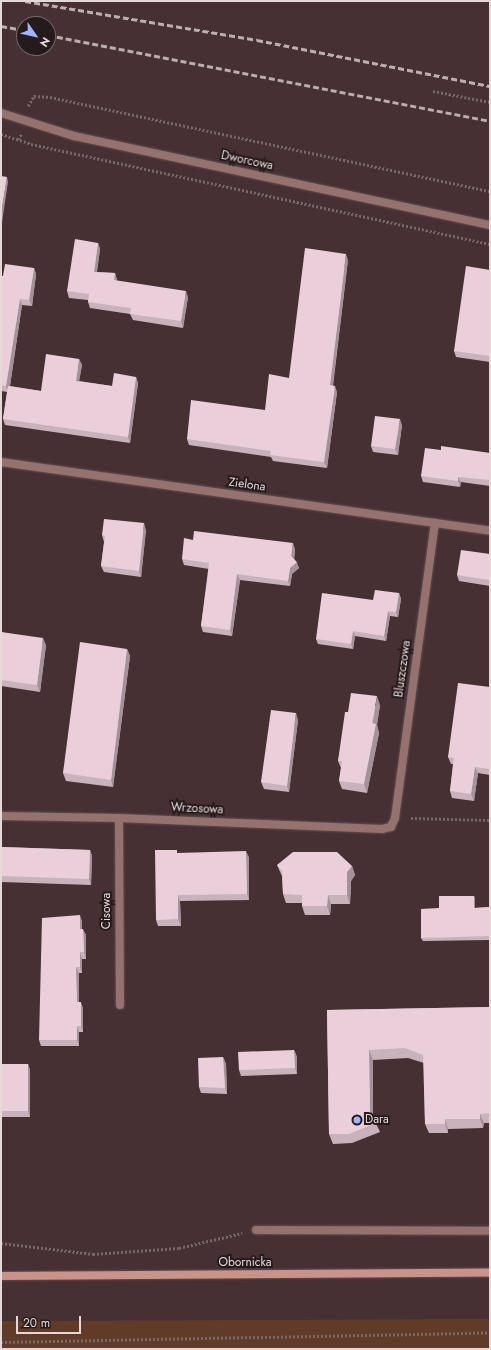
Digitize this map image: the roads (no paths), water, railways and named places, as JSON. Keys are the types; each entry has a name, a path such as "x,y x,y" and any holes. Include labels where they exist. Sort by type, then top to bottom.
{"main road":[{"name":"Obornicka","path":"1,1276 490,1273"}],"street":[{"name":"Dworcowa","path":"1,112 24,122 74,136 490,225"},
{"name":"Zielona","path":"1,462 490,531"},
{"name":"Bluszczowa","path":"391,827 395,818 435,523"},
{"name":"Wrzosowa","path":"1,816 119,818 382,829 391,827"},
{"name":"Cisowa","path":"119,818 120,1004"},
{"path":"256,1230 490,1231"}],"railway":[{"path":"25,1 257,40 490,86"},
{"path":"1,26 16,29"},
{"path":"56,37 490,121"}],"place":[{"name":"Dara","path":"357,1120"}]}
